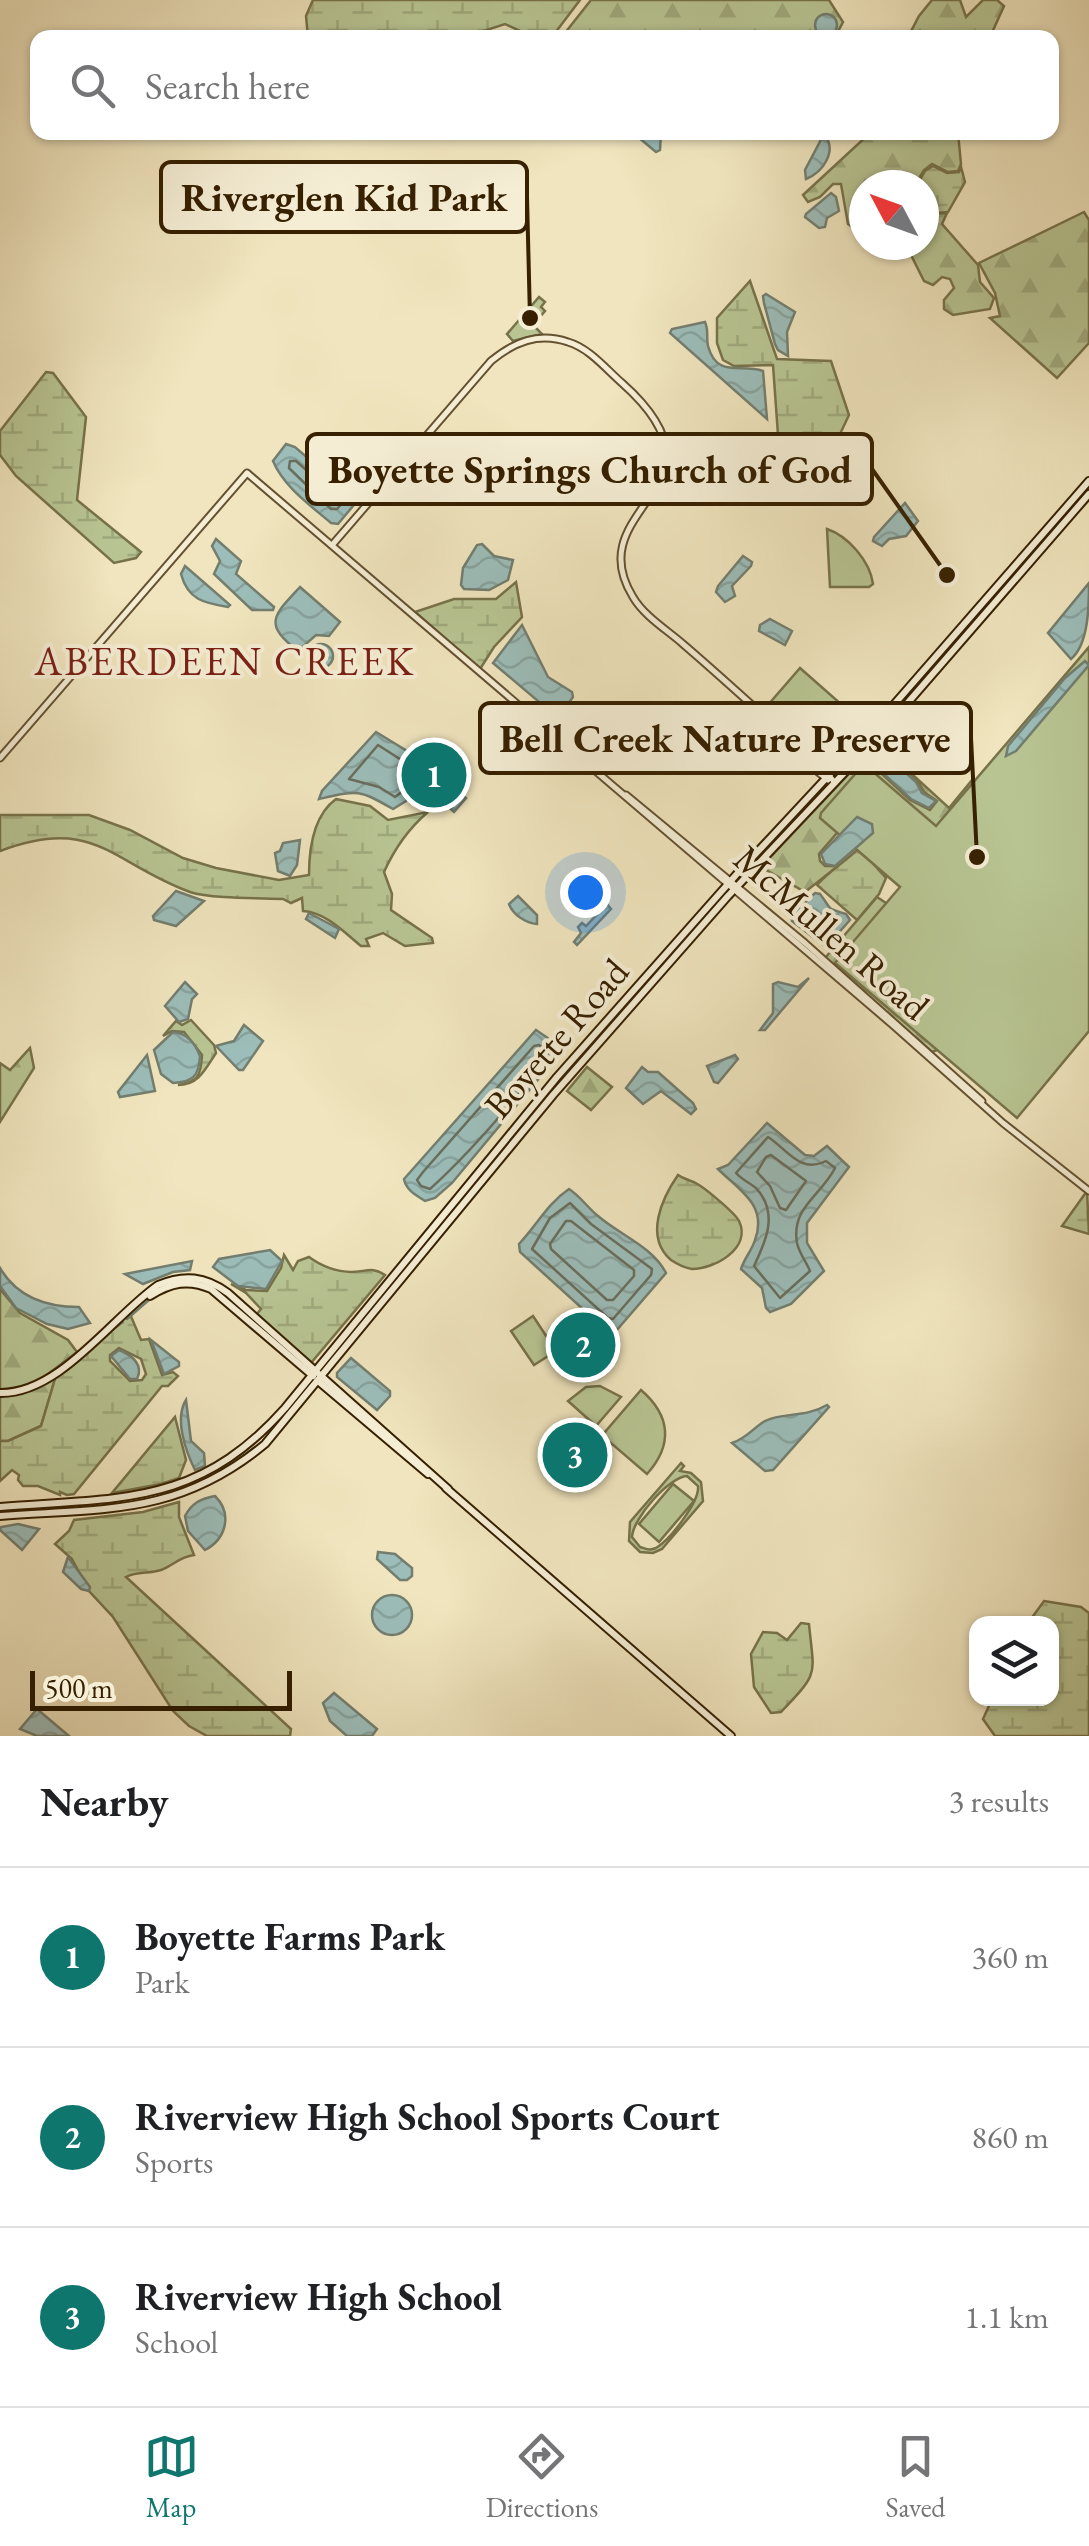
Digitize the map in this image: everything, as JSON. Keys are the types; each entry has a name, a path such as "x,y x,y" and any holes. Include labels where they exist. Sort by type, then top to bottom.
{"main road":[{"name":"Boyette Road","path":"831,779 1089,481"},
{"name":"Boyette Road","path":"0,1516 123,1509 161,1501 196,1488 265,1444 490,1156 580,1051 1089,494"},
{"name":"Boyette Road","path":"0,1508 129,1499 178,1485 248,1445 318,1376 732,886"},
{"path":"632,992 646,990 646,983 669,951"},
{"path":"554,1094 580,1051"},
{"path":"446,1223 446,1217 484,1170 490,1156"},
{"path":"0,1393 20,1392 43,1382 167,1286 200,1284 221,1295 318,1376 732,1736"}],"street":[{"path":"333,544 505,349 538,338 576,344 644,402 664,436 666,452 658,488 633,518 623,543 622,568 634,598 831,779"},
{"name":"McMullen Road","path":"0,758 247,473 935,1057 1020,1137"},
{"name":"McMullen Road","path":"732,886 1020,1137 1089,1190"},
{"path":"922,1050 924,1063"}],"green space":[{"path":"313,0 580,0 557,30 518,30 505,24 486,30 307,30 306,16"},
{"path":"591,0 829,0 843,22 839,30 567,30"},
{"path":"932,0 960,0 966,17 983,0 997,0 1004,6 993,30 912,30"},
{"path":"862,140 959,140 958,171 948,172 932,164 924,170 849,170 849,225 841,184 833,184 808,202 803,195"},
{"path":"933,166 947,173 959,172 961,167 965,182 948,212 939,213 939,170 927,170"},
{"path":"1084,212 1089,220 1089,343 1057,378 990,318 1000,316 995,293 979,263"},
{"path":"939,213 947,213 942,224 978,265 980,282 994,298 990,309 953,315 944,309 944,300 954,288 950,279 942,277 933,285 924,281 914,260 939,260"},
{"path":"750,281 777,359 831,361 849,415 840,434 817,441 778,435 773,365 734,366 723,360 717,343 717,318"},
{"path":"539,297 545,302 541,307 545,311 533,325 542,334 513,341 507,334"},
{"path":"46,372 53,373 86,417 77,500 141,552 136,558 114,563 16,476 0,455 0,431"},
{"path":"827,529 857,550 873,584 830,587"},
{"path":"516,582 522,617 480,669 415,612 454,599 496,599"},
{"path":"1089,647 1089,1031 1017,1118 835,963 900,887 820,818 864,764 936,826"},
{"path":"800,668 867,727 830,766 814,758 794,735 796,731 767,706"},
{"path":"441,742 455,754 439,773 442,776 431,793 437,799 428,810 414,796 430,771 423,761"},
{"path":"878,743 949,808 972,780 986,786 1089,901 843,826 819,854 825,866 838,866 805,892 761,867","holes":["882,750 917,780 924,792 937,801 930,810 910,800 870,763"]},
{"path":"336,799 370,806 388,820 428,812 403,840 384,872 392,894 391,910 432,938 433,943 405,946 383,933 366,939 369,946 361,946 327,919 303,911 302,898 291,903 283,899 190,892 101,847 81,841 32,841 0,851 0,815 89,815 130,830 183,858 279,880 309,875 314,833 322,814"},
{"path":"859,848 886,878 879,894 857,920 817,885"},
{"path":"877,897 889,905 939,1034 937,1050 932,1052 825,958"},
{"path":"191,1020 214,1045 216,1053 197,1079 178,1085 196,1078 202,1055 184,1032 172,1031 163,1036 176,1021 182,1025"},
{"path":"30,1048 34,1068 0,1122 0,1063 10,1070"},
{"path":"587,1067 612,1087 591,1110 567,1091"},
{"path":"678,1175 703,1188 739,1221 742,1231 736,1248 711,1265 692,1269 678,1264 663,1251 658,1240 658,1218"},
{"path":"1087,1191 1089,1234 1062,1226"},
{"path":"284,1255 293,1270 298,1261 309,1257 335,1270 372,1270 385,1275 311,1363 256,1315 261,1309 231,1284 246,1290 267,1291"},
{"path":"0,1289 20,1313 68,1340 77,1352 35,1384 0,1391"},
{"path":"130,1314 141,1340 149,1339 162,1375 173,1372 178,1376 168,1386 162,1386 74,1494 60,1495 38,1486 23,1486 12,1470 0,1481 0,1441 41,1426 55,1379","holes":["119,1348 141,1359 146,1374 142,1380 130,1381 110,1361 110,1355"]},
{"path":"533,1316 556,1351 534,1365 511,1331"},
{"path":"570,1320 609,1355 596,1370 557,1336"},
{"path":"62,1370 55,1379 41,1426 0,1441 0,1395 33,1388"},
{"path":"600,1386 621,1397 596,1426 568,1401 586,1387"},
{"path":"641,1390 658,1410 665,1431 661,1452 647,1474 605,1438 605,1432"},
{"path":"175,1417 186,1460 179,1478 112,1493"},
{"path":"681,1463 684,1466 680,1471 691,1473 701,1482 703,1501 662,1549 640,1552 629,1541 630,1522","holes":["687,1476 698,1486 689,1510 669,1537 654,1549 640,1547 632,1537 634,1529 653,1500 680,1478"]},
{"path":"673,1484 694,1501 659,1542 639,1524"},
{"path":"179,1502 179,1517 194,1555 161,1570 126,1577 291,1729 290,1736 207,1736 189,1726 173,1711 113,1617 89,1591 72,1559 55,1544 74,1520 143,1512"},
{"path":"1044,1601 1081,1607 1089,1613 1089,1736 995,1736 983,1719 989,1706 1059,1706 1059,1616 1033,1616"},
{"path":"801,1623 809,1624 812,1672 781,1712 771,1713 754,1687 751,1654 763,1632 777,1633 787,1640"}],"water":[{"path":"822,15 830,15 836,21 836,30 816,29 816,21"},
{"path":"642,140 661,140 660,150 656,152"},
{"path":"821,140 827,140 827,160 806,179 805,170"},
{"path":"831,193 839,211 827,218 825,227 819,228 806,214"},
{"path":"766,294 795,312 787,332 788,356 775,344 764,303"},
{"path":"705,322 708,346 717,363 763,371 767,419 670,333 672,329"},
{"path":"286,444 295,447 338,484 355,475 363,486 363,494 338,524 331,523 306,502 278,470 273,461"},
{"path":"905,503 918,521 906,536 889,539 882,546 873,541 874,537"},
{"path":"216,539 241,561 236,574 273,610 252,610 214,574 220,561 212,546"},
{"path":"482,544 494,556 513,560 508,580 489,590 464,589 463,568 477,545"},
{"path":"743,556 752,562 751,566 732,586 735,596 725,602 716,592 718,586"},
{"path":"185,566 230,605 212,604 193,595 181,574"},
{"path":"1089,583 1085,634 1071,659 1048,633"},
{"path":"300,587 340,622 329,636 316,635 298,651 280,634 276,620 283,605"},
{"path":"770,619 792,631 785,645 759,631 760,625"},
{"path":"522,625 548,677 572,692 573,697 558,718 493,663"},
{"path":"321,644 330,647 330,665 321,668 312,665 309,656 312,647"},
{"path":"1085,661 1089,665 1016,751 1006,756 1008,746 1065,678"},
{"path":"376,732 425,762 430,771 414,796 393,809 357,793 319,799 322,791"},
{"path":"882,751 916,782 922,793 936,801 929,808 911,799 871,762"},
{"path":"442,776 466,798 454,812 430,790"},
{"path":"857,817 872,824 873,833 835,866 825,864 821,854"},
{"path":"300,840 297,865 290,876 278,871 275,853 283,843"},
{"path":"176,891 204,901 176,926 154,920 153,916"},
{"path":"815,893 850,920 826,947 792,921 791,915"},
{"path":"518,896 537,915 537,924 520,918 511,908 509,904"},
{"path":"607,904 611,909 577,945 574,942 581,933 578,927 582,923 586,926"},
{"path":"309,913 339,929 335,938 306,919"},
{"path":"809,978 765,1030 760,1030 773,1013 773,984 798,987"},
{"path":"185,982 197,994 192,999 188,1019 179,1022 165,1006"},
{"path":"244,1025 263,1041 243,1070 239,1070 216,1046 234,1041"},
{"path":"536,1030 558,1045 560,1053 452,1183 435,1198 425,1201 404,1179"},
{"path":"173,1032 190,1040 200,1056 194,1077 173,1083 161,1074 154,1050"},
{"path":"147,1055 155,1091 120,1097 118,1092"},
{"path":"735,1055 738,1059 718,1083 714,1082 707,1066"},
{"path":"642,1067 658,1072 696,1109 691,1114 661,1091 643,1104 626,1088"},
{"path":"767,1123 805,1155 814,1156 827,1146 849,1167 807,1223 807,1243 824,1271 791,1304 770,1312 762,1288 741,1269 758,1228 755,1208 718,1169 728,1165"},
{"path":"569,1189 598,1216 653,1256 666,1273 616,1331 606,1330 520,1252 519,1244"},
{"path":"270,1250 282,1261 266,1289 238,1286 213,1267 219,1259"},
{"path":"192,1261 190,1270 143,1284 125,1274"},
{"path":"0,1268 24,1293 44,1302 79,1307 90,1323 68,1329 47,1324 16,1308 0,1286"},
{"path":"151,1340 179,1362 179,1366 164,1374"},
{"path":"119,1350 136,1361 137,1379 130,1379 111,1356"},
{"path":"351,1358 390,1391 377,1410 337,1377"},
{"path":"186,1400 191,1441 204,1453 205,1466 195,1470 181,1426"},
{"path":"827,1405 773,1470 765,1471 732,1443 765,1421"},
{"path":"215,1496 224,1510 225,1526 205,1550 188,1531 185,1516 197,1502"},
{"path":"18,1524 39,1529 22,1550 0,1530"},
{"path":"378,1552 395,1554 412,1568 412,1576 400,1580 377,1559"},
{"path":"68,1557 89,1591 81,1589 63,1572"},
{"path":"392,1595 406,1601 412,1615 406,1629 392,1635 378,1629 372,1615 378,1601"},
{"path":"334,1693 377,1729 372,1736 347,1736 330,1721 323,1703"},
{"path":"37,1709 69,1736 37,1736 20,1729"}],"waterway":[{"path":"127,1319 150,1299"},
{"path":"112,1330 123,1322"}],"place":[{"name":"Riverglen Kid Park","path":"530,318"},
{"name":"Boyette Springs Church of God","path":"947,575"},
{"name":"Boyette Farms Park","path":"434,775"},
{"name":"Bell Creek Nature Preserve","path":"977,857"},
{"name":"Riverview High School Sports Court","path":"583,1345"},
{"name":"Riverview High School","path":"575,1455"}],"district":[{"name":"ABERDEEN CREEK","path":"225,661"}]}
